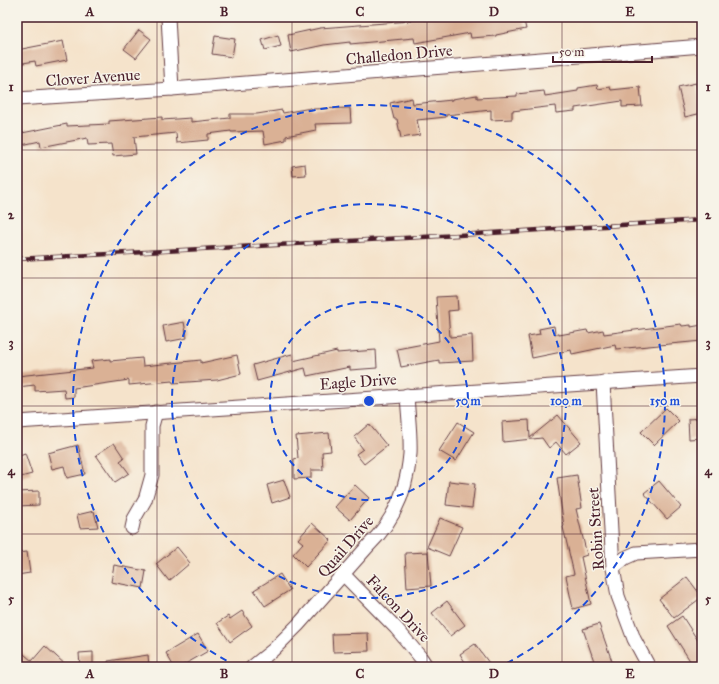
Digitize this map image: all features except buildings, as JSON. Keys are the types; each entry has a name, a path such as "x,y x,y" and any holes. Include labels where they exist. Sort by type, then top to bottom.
{"street":[{"path":"168,17 172,89"},
{"name":"Challedon Drive","path":"172,89 702,46"},
{"name":"Clover Avenue","path":"17,99 172,89"},
{"name":"Eagle Drive","path":"17,422 702,376"},
{"name":"Robin Street","path":"603,382 613,568 618,596 634,639 649,667"},
{"name":"Quail Drive","path":"252,667 273,650 303,619 381,533 390,520 405,484 410,453 407,395"},
{"path":"132,528 134,519 145,500 152,474 152,426 156,412"},
{"path":"613,568 625,558 636,554 702,549"},
{"name":"Falcon Drive","path":"343,574 396,628 427,667"}],"railway":[{"path":"17,259 702,220"}]}
